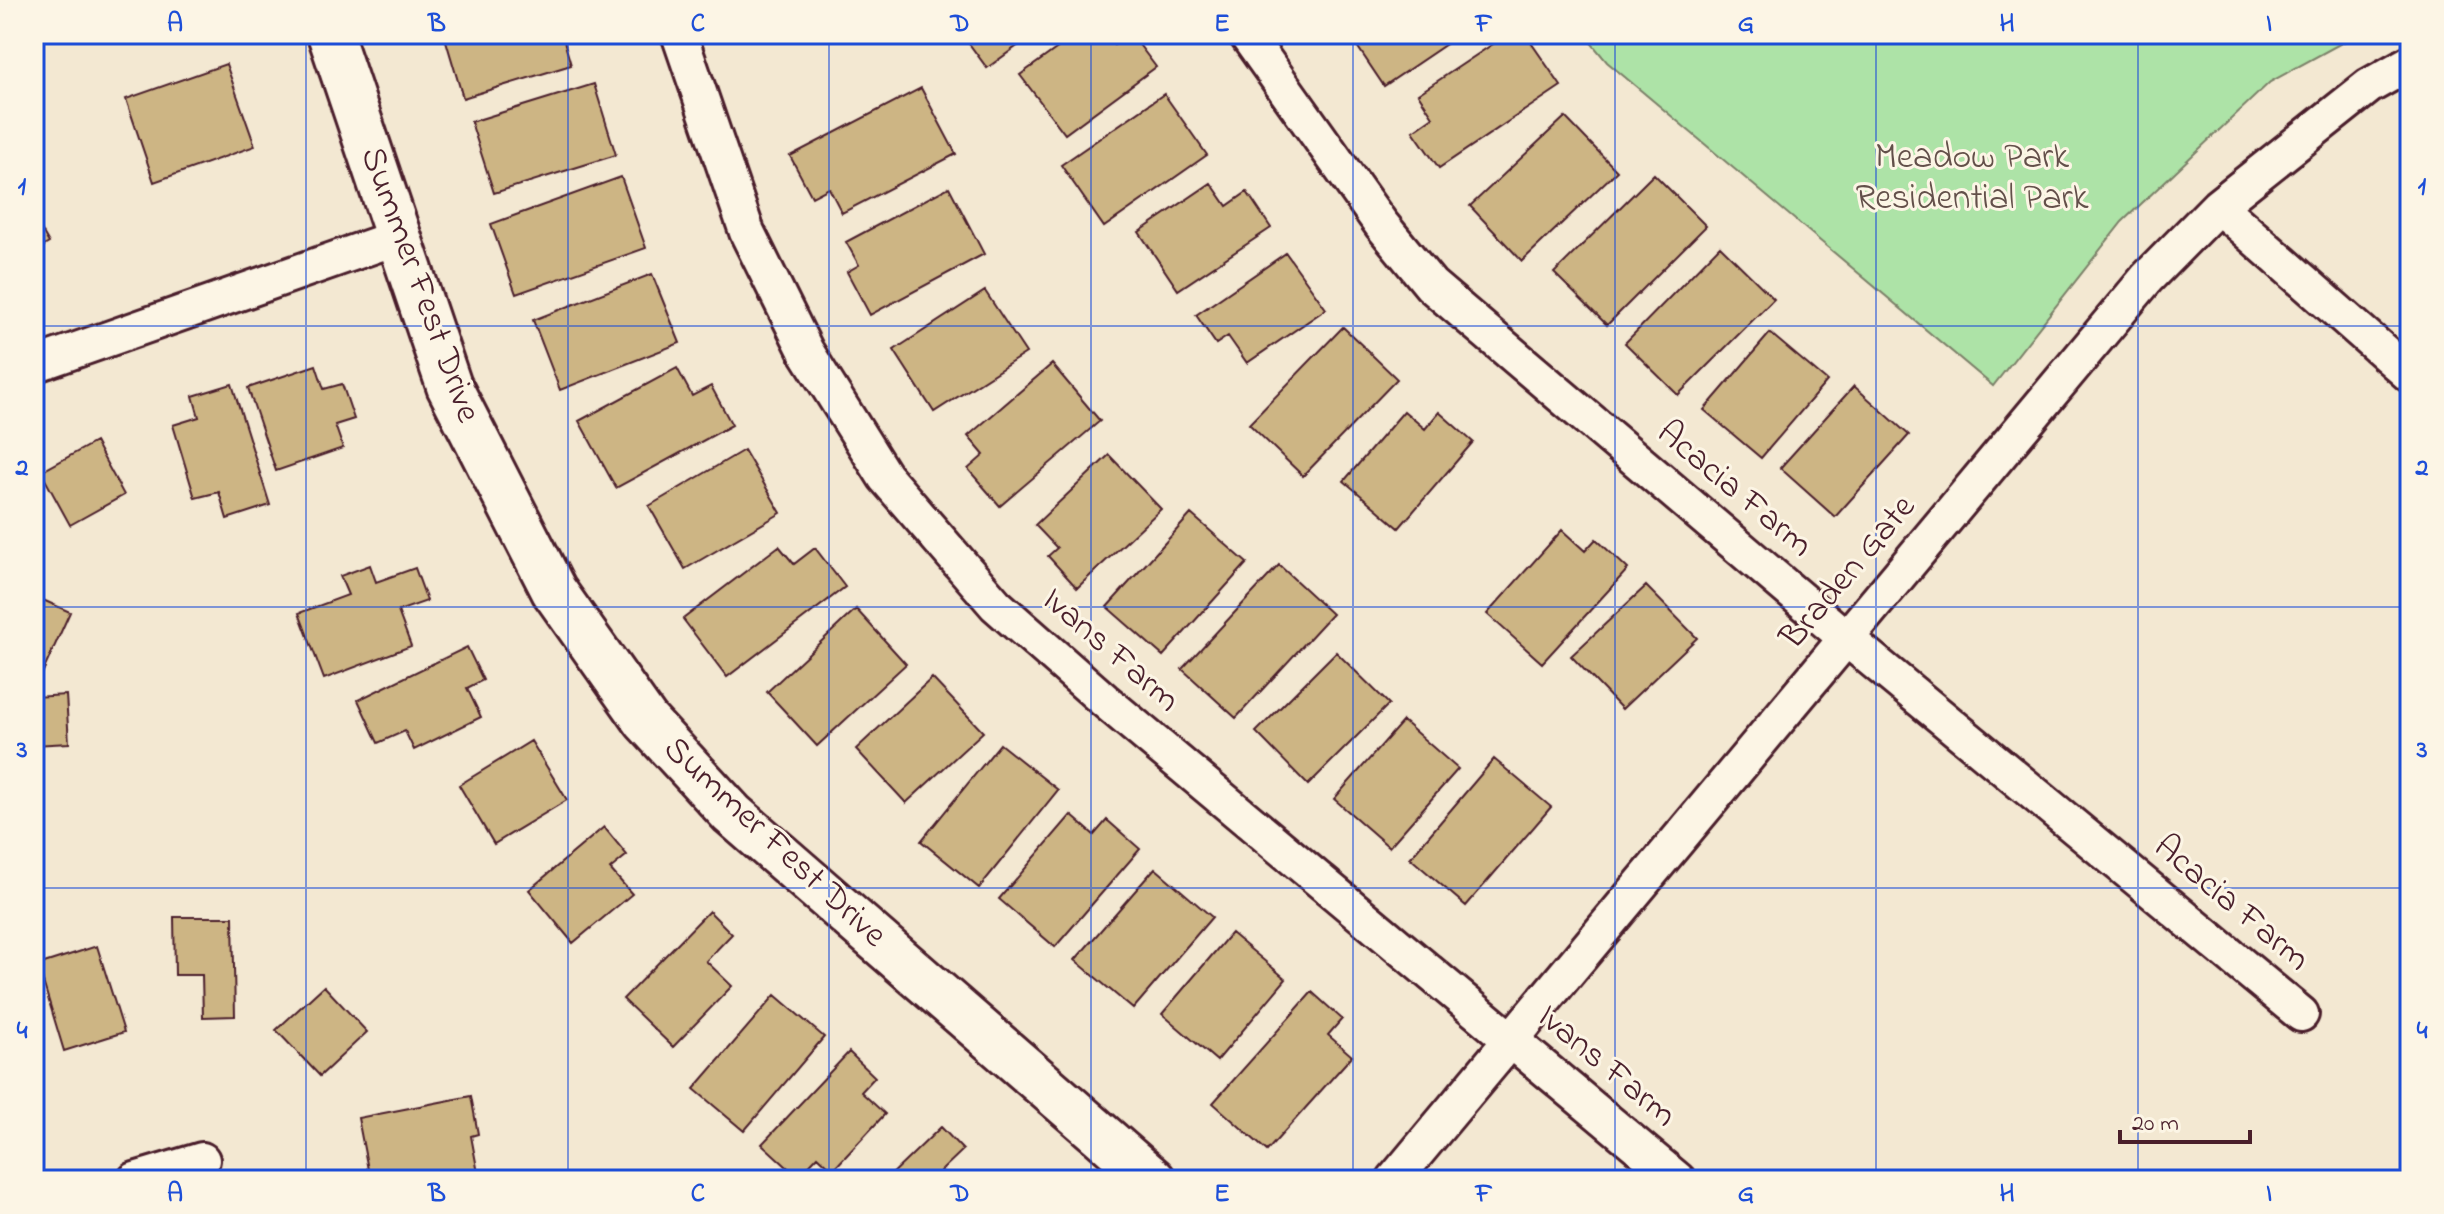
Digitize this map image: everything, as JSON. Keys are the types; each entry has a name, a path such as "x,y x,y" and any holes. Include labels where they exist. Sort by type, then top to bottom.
{"street":[{"name":"Summer Fest Drive","path":"330,34 449,386 554,591 646,721 732,814 1153,1180"},
{"name":"Ivans Farm","path":"679,34 747,232 806,351 885,477 996,605 1104,700 1678,1180"},
{"name":"Acacia Farm","path":"1246,34 1381,224 1431,285 1847,639 2301,1014"},
{"name":"Braden Gate","path":"1394,1180 2147,278 2218,206 2369,86 2410,63"},
{"path":"2218,206 2410,375"},
{"path":"34,365 398,237"},
{"path":"135,1180 202,1160"}],"green space":[{"name":"Meadow Park Residential Park","path":"1584,34 2358,34 2270,82 2122,222 1993,386 1607,62"}],"building":[{"path":"444,34 562,34 571,65 463,98"},
{"path":"962,34 1034,34 987,68"},
{"path":"1077,34 1105,34 1114,45 1131,34 1156,67 1065,134 1020,75"},
{"path":"1349,34 1461,34 1384,86"},
{"path":"1508,34 1525,34 1561,86 1439,168 1413,131 1433,117 1418,94"},
{"path":"226,64 255,146 154,182 126,99"},
{"path":"594,84 616,155 494,193 471,122"},
{"path":"921,88 956,154 842,213 829,188 812,197 790,156"},
{"path":"1164,94 1207,155 1104,227 1061,165"},
{"path":"1565,117 1617,171 1522,261 1470,206"},
{"path":"1654,174 1706,226 1607,325 1554,273"},
{"path":"621,177 646,248 516,294 491,224"},
{"path":"1211,183 1227,206 1247,192 1271,228 1178,290 1139,232"},
{"path":"949,187 984,254 870,315 847,272 859,265 846,242"},
{"path":"34,217 49,243 34,252"},
{"path":"1720,246 1774,299 1678,395 1625,343"},
{"path":"1286,253 1326,309 1247,363 1228,336 1216,344 1196,315"},
{"path":"652,274 680,343 560,390 533,320"},
{"path":"985,291 1026,353 934,412 894,350"},
{"path":"1343,327 1397,379 1303,476 1249,424"},
{"path":"1770,333 1827,381 1761,458 1704,410"},
{"path":"1052,364 1100,421 1000,506 968,469 984,455 968,436"},
{"path":"316,365 324,389 342,384 354,419 335,425 343,448 276,471 248,388"},
{"path":"677,368 692,396 711,386 732,425 616,488 579,421"},
{"path":"232,384 270,505 227,519 219,492 195,498 173,425 199,417 193,396"},
{"path":"1854,386 1909,435 1835,517 1780,468"},
{"path":"1404,411 1425,429 1439,412 1473,442 1399,528 1344,481"},
{"path":"95,442 124,495 70,525 41,472"},
{"path":"744,450 781,513 685,569 649,506"},
{"path":"1109,455 1161,509 1077,588 1048,556 1057,548 1035,525"},
{"path":"1191,514 1247,563 1163,656 1107,607"},
{"path":"1562,530 1585,551 1596,539 1628,569 1542,663 1487,614"},
{"path":"779,546 794,564 815,548 845,587 727,677 683,619"},
{"path":"370,565 376,582 415,568 427,601 398,611 411,646 324,679 299,613 348,595 340,576"},
{"path":"1279,565 1332,614 1236,718 1182,669"},
{"path":"1646,586 1697,638 1622,709 1571,656"},
{"path":"34,596 70,612 42,674 34,670"},
{"path":"856,609 906,664 817,746 767,692"},
{"path":"467,647 483,680 467,688 481,717 414,750 405,731 378,743 358,700"},
{"path":"1336,652 1389,704 1308,785 1256,732"},
{"path":"932,678 983,732 906,803 856,749"},
{"path":"66,695 69,743 34,745 34,697"},
{"path":"1403,721 1458,769 1389,847 1334,799"},
{"path":"531,741 567,800 494,844 459,785"},
{"path":"1000,744 1058,790 979,888 921,841"},
{"path":"1494,759 1551,807 1466,906 1410,858"},
{"path":"1071,815 1094,835 1107,820 1140,849 1055,947 999,899"},
{"path":"604,827 627,855 610,869 632,894 573,943 529,890"},
{"path":"1155,868 1212,917 1133,1009 1075,960"},
{"path":"709,911 732,934 706,961 732,986 673,1047 623,999"},
{"path":"174,917 233,917 235,1016 203,1017 202,975 175,975"},
{"path":"1231,933 1286,979 1217,1061 1162,1014"},
{"path":"97,946 124,1032 64,1051 38,965"},
{"path":"324,986 367,1032 320,1076 276,1030"},
{"path":"1312,992 1342,1019 1328,1035 1352,1056 1267,1151 1213,1103"},
{"path":"775,995 824,1037 744,1131 694,1089"},
{"path":"849,1052 875,1077 861,1092 885,1114 833,1170 818,1156 798,1177 762,1144"},
{"path":"471,1096 478,1134 471,1136 478,1173 442,1180 370,1180 358,1118"},
{"path":"941,1127 963,1150 941,1171 950,1180 886,1180"}]}
